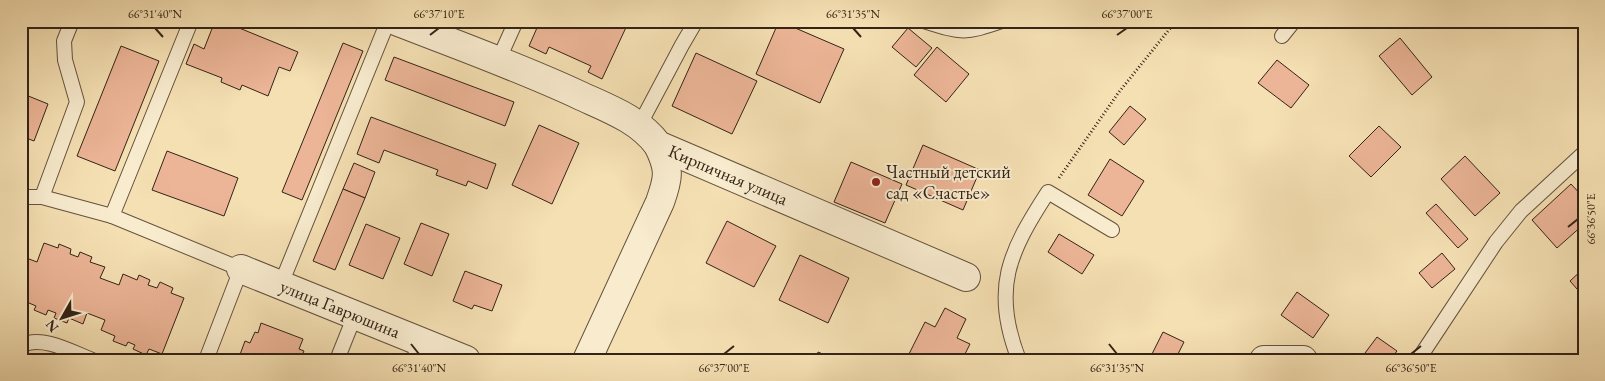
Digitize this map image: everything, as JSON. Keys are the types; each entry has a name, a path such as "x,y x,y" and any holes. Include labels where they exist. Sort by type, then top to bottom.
{"street":[{"name":"Кирпичная улица","path":"396,21 554,84 618,113 649,136 966,277"},
{"path":"587,360 656,210 665,186 667,174 666,160 649,136"},
{"name":"улица Гаврюшина","path":"241,268 355,315 417,351 466,360"},
{"path":"1264,360 1303,360"}],"lane":[{"path":"42,197 76,102 65,60 64,41 72,21"},
{"path":"112,216 191,21"},
{"path":"281,284 388,21"},
{"path":"498,61 516,21"},
{"path":"649,136 682,45 696,21"},
{"path":"924,21 956,31 966,32 975,31 1002,21"},
{"path":"1282,36 1294,21"},
{"path":"1418,360 1496,242 1521,211 1584,153"},
{"path":"1019,360 1011,339 1006,313 1005,290 1010,266 1018,243 1048,192 1112,230"},
{"path":"21,197 42,197 112,216 241,268 206,360"},
{"path":"337,360 355,315"},
{"path":"21,346 29,342 43,342 92,360"}],"path":[{"path":"1048,192 1120,92 1176,21"}],"building":[{"path":"215,21 222,21 298,52 290,71 279,67 268,96 242,85 240,90 221,82 222,78 186,64 194,44 204,49"},
{"path":"540,21 629,21 602,79 588,72 591,66 549,47 546,54 529,46"},
{"path":"779,21 844,49 820,103 756,74"},
{"path":"908,28 932,48 916,67 892,47"},
{"path":"1400,38 1432,77 1412,95 1379,56"},
{"path":"343,43 363,51 302,200 282,192"},
{"path":"121,46 159,61 115,171 77,156"},
{"path":"937,47 969,74 946,102 914,75"},
{"path":"696,53 757,81 732,134 672,106"},
{"path":"394,57 514,102 505,126 385,80"},
{"path":"1277,60 1309,85 1291,108 1258,83"},
{"path":"21,93 48,104 34,141 21,136"},
{"path":"1130,106 1146,119 1124,145 1109,132"},
{"path":"371,117 496,164 487,189 468,181 466,186 436,175 438,170 384,150 379,163 357,154"},
{"path":"539,125 579,143 552,204 512,185"},
{"path":"1379,126 1401,147 1371,177 1349,156"},
{"path":"923,145 980,170 963,210 906,185"},
{"path":"167,151 238,178 224,216 152,190"},
{"path":"1465,156 1500,193 1475,216 1441,179"},
{"path":"1110,159 1144,181 1122,216 1088,195"},
{"path":"851,162 902,184 885,223 834,202"},
{"path":"354,163 375,172 365,198 343,189"},
{"path":"1571,184 1584,198 1584,224 1557,248 1532,220"},
{"path":"343,189 365,198 335,270 313,261"},
{"path":"1436,204 1468,239 1458,248 1426,213"},
{"path":"727,221 776,246 754,287 706,263"},
{"path":"421,223 449,234 432,276 404,264"},
{"path":"366,224 400,238 383,279 349,265"},
{"path":"1059,234 1094,255 1082,274 1048,252"},
{"path":"44,243 58,248 59,244 71,249 70,254 78,257 80,252 92,257 90,262 105,267 100,278 119,285 123,274 137,280 139,275 150,280 148,285 157,288 160,282 173,288 171,293 184,298 162,354 149,349 146,355 133,349 135,345 128,342 126,346 113,341 115,336 101,330 105,320 87,313 83,324 69,318 67,323 54,318 56,313 48,310 46,315 34,310 36,306 22,300 24,293 21,292 21,256 37,262"},
{"path":"1442,253 1455,269 1432,288 1419,273"},
{"path":"800,255 849,278 828,323 779,300"},
{"path":"1584,268 1584,297 1570,281"},
{"path":"465,271 502,285 492,311 474,305 472,309 453,301"},
{"path":"1297,292 1329,315 1313,338 1281,315"},
{"path":"945,308 966,319 957,338 970,344 962,360 906,360 925,322 935,327"},
{"path":"261,323 303,339 299,349 304,351 300,360 238,360 245,341 250,343 255,332 258,333"},
{"path":"1163,332 1184,342 1175,360 1149,360"},
{"path":"1377,337 1397,351 1390,360 1365,360 1362,357"},
{"path":"818,352 837,360 815,360"}],"place":[{"name":"Частный детский сад «Счастье»","path":"876,182"}]}
